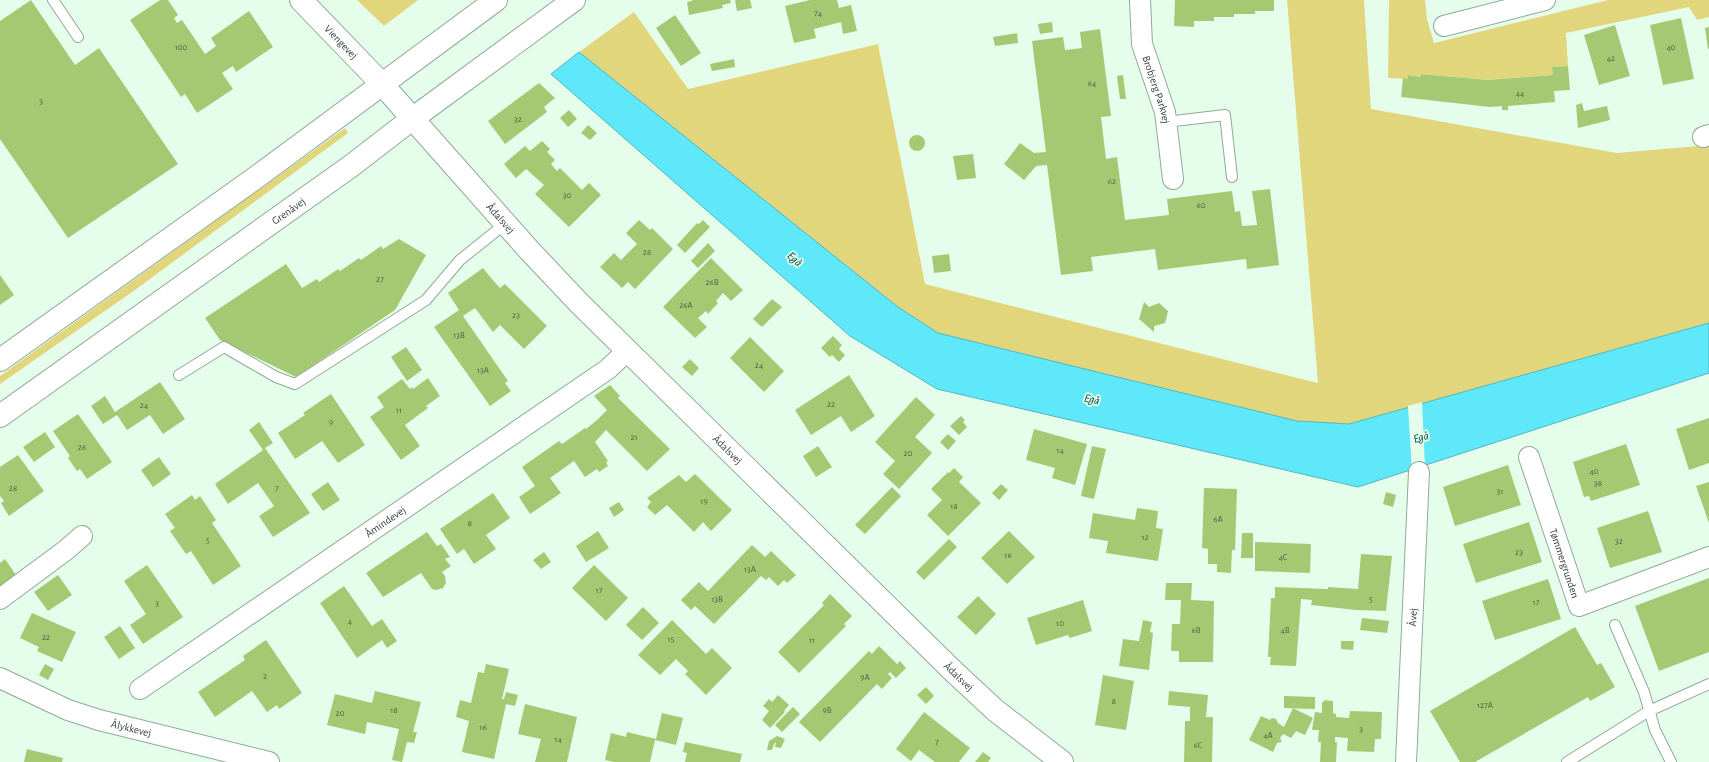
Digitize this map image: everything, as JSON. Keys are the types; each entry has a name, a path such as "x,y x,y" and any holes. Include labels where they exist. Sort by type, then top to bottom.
{"main road":[{"name":"Viengevej","path":"301,0 381,83 412,119"},
{"name":"Grenåvej","path":"0,416 345,171 412,119 574,0"},
{"path":"0,360 226,199 381,83 493,2"},
{"name":"Ådalsvej","path":"412,119 505,224 627,351 954,672 995,710 1062,762"}],"street":[{"name":"Brobjerg Parkvej","path":"1140,0 1142,44 1165,112 1174,179"},
{"path":"1444,26 1545,0"},
{"name":"Åmindevej","path":"140,689 608,369 627,351"},
{"name":"Tømmergrunden","path":"1529,457 1579,606 1709,557"},
{"name":"Åvej","path":"1406,762 1419,472"},
{"path":"0,599 66,550 82,536"},
{"name":"Ålykkevej","path":"0,678 68,710 99,720 269,762"}],"lane":[{"path":"53,0 78,37"},
{"path":"1166,122 1225,115 1232,177"},
{"path":"179,375 224,347 276,377 296,384 426,300 460,260 505,224"},
{"path":"1615,625 1644,692 1655,730 1671,762"},
{"path":"1567,762 1649,711 1709,684"}],"shaded area":[{"path":"357,0 418,0 384,26"},
{"path":"1287,0 1364,0 1371,109 1617,153 1709,145 1709,323 1349,424 1297,421 938,333 898,307 579,52 634,12 688,89 878,44 925,284 1318,383"},
{"path":"1389,0 1425,0 1427,19 1434,43 1608,0 1709,0 1709,17 1697,20 1689,7 1566,33 1568,66 1552,67 1553,75 1488,80 1421,74 1421,77 1409,75 1408,79 1388,78"},
{"path":"345,128 348,133 135,290 0,384 0,376"}],"water":[{"name":"Egå","path":"579,52 898,307 938,333 1297,421 1349,424 1709,323 1709,373 1358,487 937,389 850,336 551,74"}],"pier":[{"path":"1422,402 1425,467 1412,472 1408,406"}],"building":[{"path":"31,0 75,65 99,48 178,164 68,238 0,139 0,21"},
{"path":"160,0 168,0 178,15 174,18 177,23 182,20 205,54 216,46 211,38 249,11 273,47 236,72 233,66 222,73 233,89 197,113 185,94 181,97 130,20"},
{"path":"692,0 730,0 731,3 722,5 723,8 689,15 687,2"},
{"path":"735,0 750,0 752,8 737,11"},
{"path":"810,0 837,0 839,8 851,5 857,31 843,34 841,22 814,29 816,38 794,43 785,6"},
{"path":"1175,0 1274,0 1274,11 1255,11 1255,14 1234,14 1234,17 1214,17 1214,21 1194,21 1194,27 1174,26"},
{"path":"675,15 701,53 681,66 656,28"},
{"path":"1681,18 1694,79 1663,85 1650,25"},
{"path":"1052,22 1053,32 1040,34 1038,24"},
{"path":"1615,25 1630,76 1599,85 1584,35"},
{"path":"1709,27 1709,49 1708,49 1705,28"},
{"path":"1100,29 1111,116 1101,117 1106,159 1117,157 1125,220 1169,215 1167,199 1232,191 1235,212 1240,211 1242,226 1257,225 1252,191 1270,189 1279,265 1247,269 1246,259 1158,270 1155,249 1091,257 1093,271 1061,275 1047,165 1036,166 1024,180 1004,164 1020,143 1034,153 1046,152 1032,41 1063,37 1065,50 1082,48 1080,32"},
{"path":"1017,33 1018,43 995,46 993,37"},
{"path":"734,59 735,67 712,71 710,64"},
{"path":"1568,66 1570,90 1554,91 1555,102 1508,106 1508,110 1502,110 1502,106 1490,107 1401,97 1403,78 1408,79 1408,75 1421,77 1421,74 1488,80 1553,75 1552,67"},
{"path":"1123,75 1126,99 1120,99 1117,76"},
{"path":"539,83 555,98 544,107 547,112 505,144 488,121"},
{"path":"1582,103 1584,111 1607,106 1610,120 1578,128 1576,105"},
{"path":"569,110 577,119 568,127 560,118"},
{"path":"588,125 597,133 590,140 581,133"},
{"path":"914,135 920,135 925,140 923,149 920,151 914,151 909,146 909,140"},
{"path":"542,141 550,149 547,152 555,160 551,164 557,171 560,168 582,190 589,183 601,195 569,227 535,194 544,185 526,169 516,178 504,164 525,146 530,151"},
{"path":"973,154 976,178 957,180 953,156"},
{"path":"639,220 650,230 652,228 673,249 635,289 628,282 622,288 600,267 614,253 621,260 637,244 626,233"},
{"path":"703,220 710,227 685,253 677,245 697,223 699,224"},
{"path":"399,239 426,255 395,310 296,377 220,340 205,318 286,264 302,288 317,279 319,282 338,269 340,271 359,258 361,260 381,246 383,249"},
{"path":"708,243 715,251 698,268 691,261"},
{"path":"949,254 951,271 934,273 932,256"},
{"path":"711,258 743,290 731,301 723,293 716,301 718,303 708,314 706,311 698,318 707,327 695,338 663,307"},
{"path":"483,268 500,288 505,284 547,326 524,349 500,325 493,332 475,308 463,316 508,381 505,383 511,391 490,406 434,327 459,310 448,293"},
{"path":"0,275 14,295 0,305"},
{"path":"772,299 782,307 762,327 753,319"},
{"path":"1144,302 1149,307 1159,303 1168,311 1165,323 1154,326 1154,332 1139,319"},
{"path":"833,336 842,345 839,349 845,355 839,362 832,355 830,357 821,348"},
{"path":"750,337 784,371 764,392 730,358"},
{"path":"406,347 422,370 407,381 391,357"},
{"path":"690,359 699,368 692,376 682,367"},
{"path":"849,375 875,416 851,432 841,416 811,435 795,410"},
{"path":"428,378 440,396 426,406 428,408 405,425 420,446 401,460 370,417 384,407 377,397 402,379 410,389 412,387 413,389"},
{"path":"160,382 185,419 163,434 150,415 127,430 117,415 103,424 91,406 105,396 115,412"},
{"path":"610,385 620,396 618,398 670,449 647,471 606,430 595,442 608,461 606,462 608,466 599,472 597,469 585,477 574,461 550,478 561,493 530,514 519,497 535,486 522,467 559,441 562,444 585,428 586,429 597,420 607,410 594,396"},
{"path":"331,394 365,445 338,463 322,441 295,459 278,433 305,415 303,413"},
{"path":"916,397 935,415 915,437 932,453 899,489 883,474 895,461 875,442"},
{"path":"78,414 112,462 87,479 80,469 77,471 68,458 70,456 53,431"},
{"path":"961,416 965,420 963,422 967,427 959,435 950,426"},
{"path":"1709,418 1709,463 1689,470 1676,429"},
{"path":"259,422 273,443 265,448 310,513 273,537 259,516 274,506 258,483 228,504 215,484 263,450 249,430"},
{"path":"1034,429 1087,444 1075,485 1052,478 1055,468 1026,460"},
{"path":"45,432 55,447 34,462 23,447"},
{"path":"948,434 956,441 948,450 940,442"},
{"path":"1626,444 1640,485 1591,501 1589,496 1584,497 1573,462"},
{"path":"818,446 832,467 816,477 803,456"},
{"path":"1092,446 1106,449 1094,499 1081,496"},
{"path":"18,455 44,491 9,516 1,503 4,501 0,496 0,467"},
{"path":"159,457 171,474 153,487 141,470"},
{"path":"1508,465 1521,505 1455,526 1443,487"},
{"path":"954,468 963,477 959,482 981,503 948,536 927,515 942,500 931,489"},
{"path":"695,474 732,510 711,531 703,522 694,532 667,505 655,515 647,507 651,502 647,498 679,475 686,482"},
{"path":"328,482 340,500 323,511 311,494"},
{"path":"1709,482 1709,523 1696,486"},
{"path":"1001,484 1008,490 999,500 992,493"},
{"path":"892,487 901,496 865,534 855,525"},
{"path":"1204,488 1237,489 1235,550 1232,550 1231,573 1217,572 1217,564 1208,564 1208,549 1202,548"},
{"path":"1386,492 1396,495 1393,507 1383,504"},
{"path":"493,493 510,518 486,535 496,549 474,564 464,549 457,554 440,529"},
{"path":"192,495 195,500 200,496 216,520 212,523 241,566 213,585 191,551 186,554 170,531 175,528 165,514"},
{"path":"619,502 624,510 614,517 609,508"},
{"path":"1137,508 1158,511 1156,528 1163,529 1158,561 1106,553 1108,541 1089,538 1093,513 1135,520"},
{"path":"1648,511 1662,552 1610,568 1597,528"},
{"path":"1529,522 1542,562 1476,583 1463,544"},
{"path":"598,531 609,548 586,562 576,546"},
{"path":"1009,531 1035,557 1007,584 981,558"},
{"path":"427,532 437,546 441,544 450,557 445,559 451,566 442,572 445,576 446,583 443,588 436,590 432,589 421,573 383,597 366,573"},
{"path":"1242,533 1253,533 1253,558 1241,558"},
{"path":"949,539 957,547 924,580 916,572"},
{"path":"1255,542 1311,544 1310,573 1255,571"},
{"path":"752,545 765,557 771,551 796,575 787,583 784,580 778,586 769,577 766,580 761,576 714,624 695,606 691,610 681,600 699,582 708,591"},
{"path":"544,552 551,562 541,569 533,560"},
{"path":"1361,554 1392,556 1386,611 1356,610 1311,605 1312,600 1301,599 1296,666 1270,665 1271,657 1268,657 1271,598 1275,598 1275,587 1328,589 1328,587 1358,589"},
{"path":"5,559 16,575 0,587 0,563"},
{"path":"147,565 183,617 143,644 130,625 146,614 124,581"},
{"path":"594,565 628,598 606,621 572,588"},
{"path":"58,575 72,595 48,611 34,592"},
{"path":"1709,578 1709,652 1659,671 1635,606"},
{"path":"1548,579 1561,619 1495,640 1482,601"},
{"path":"1166,583 1192,583 1191,600 1214,601 1213,662 1179,662 1179,651 1171,651 1172,624 1180,624 1181,600 1165,600"},
{"path":"344,586 372,626 382,619 397,641 387,648 382,640 357,658 320,603"},
{"path":"830,594 852,616 844,624 846,626 799,673 778,652 824,605 822,603"},
{"path":"978,596 996,614 976,635 957,617"},
{"path":"1083,600 1092,631 1070,638 1068,635 1036,645 1027,618"},
{"path":"643,607 659,623 642,640 626,625"},
{"path":"32,613 76,632 62,662 37,651 39,647 20,638"},
{"path":"1362,618 1389,621 1387,633 1360,630"},
{"path":"672,620 706,654 712,648 732,668 706,695 685,674 688,671 676,659 660,675 638,655"},
{"path":"1143,620 1152,622 1150,632 1153,633 1149,670 1119,666 1123,639 1139,641"},
{"path":"120,626 135,648 119,659 104,637"},
{"path":"1575,627 1597,665 1601,663 1615,687 1590,701 1588,697 1475,762 1460,762 1430,711"},
{"path":"266,640 302,693 279,709 277,705 267,712 252,691 215,717 198,692 245,660 243,656"},
{"path":"1341,641 1354,641 1353,650 1341,649"},
{"path":"879,646 897,664 900,661 906,668 896,678 890,672 888,674 892,678 882,689 877,684 820,742 799,722 869,651 872,654"},
{"path":"45,664 54,669 48,680 39,675"},
{"path":"486,664 509,669 502,699 504,699 506,692 518,695 515,706 506,704 494,759 462,752 469,721 456,717 460,700 471,703 478,672 484,673"},
{"path":"1103,675 1134,681 1126,730 1095,725"},
{"path":"926,687 934,696 926,704 917,695"},
{"path":"375,691 421,702 413,732 417,732 414,743 407,742 402,762 392,760 399,729 367,722 365,734 327,725 335,694 372,703"},
{"path":"1169,691 1208,695 1206,717 1213,717 1212,762 1184,762 1185,721 1190,721 1190,707 1168,705"},
{"path":"778,695 789,705 784,711 785,712 770,728 762,720 769,711 763,706 769,699 772,702"},
{"path":"1284,696 1315,697 1315,709 1284,708"},
{"path":"1324,700 1333,701 1333,713 1336,714 1336,717 1349,718 1350,711 1382,712 1381,739 1375,739 1374,752 1347,751 1348,738 1335,737 1335,742 1337,742 1336,762 1320,762 1321,742 1318,742 1319,730 1312,730 1315,712 1322,713 1322,702 1324,702"},
{"path":"525,704 577,717 567,762 535,762 541,739 518,734"},
{"path":"793,707 800,714 782,732 775,725"},
{"path":"1293,708 1313,718 1305,735 1296,731 1291,738 1283,734 1280,738 1282,742 1277,743 1273,752 1249,740 1261,716 1270,720 1272,718 1276,719 1278,723 1284,727"},
{"path":"924,712 970,748 959,762 935,762 919,750 911,761 896,749"},
{"path":"662,713 683,718 676,745 655,740 650,762 614,762 605,760 611,733 626,737 627,732 656,739"},
{"path":"777,736 785,739 781,748 775,747 776,742 772,750 767,750 769,741"},
{"path":"685,742 742,754 740,762 685,762 687,753 683,752"},
{"path":"27,749 63,758 62,762 24,762"},
{"path":"983,752 991,758 988,762 975,762"}]}
